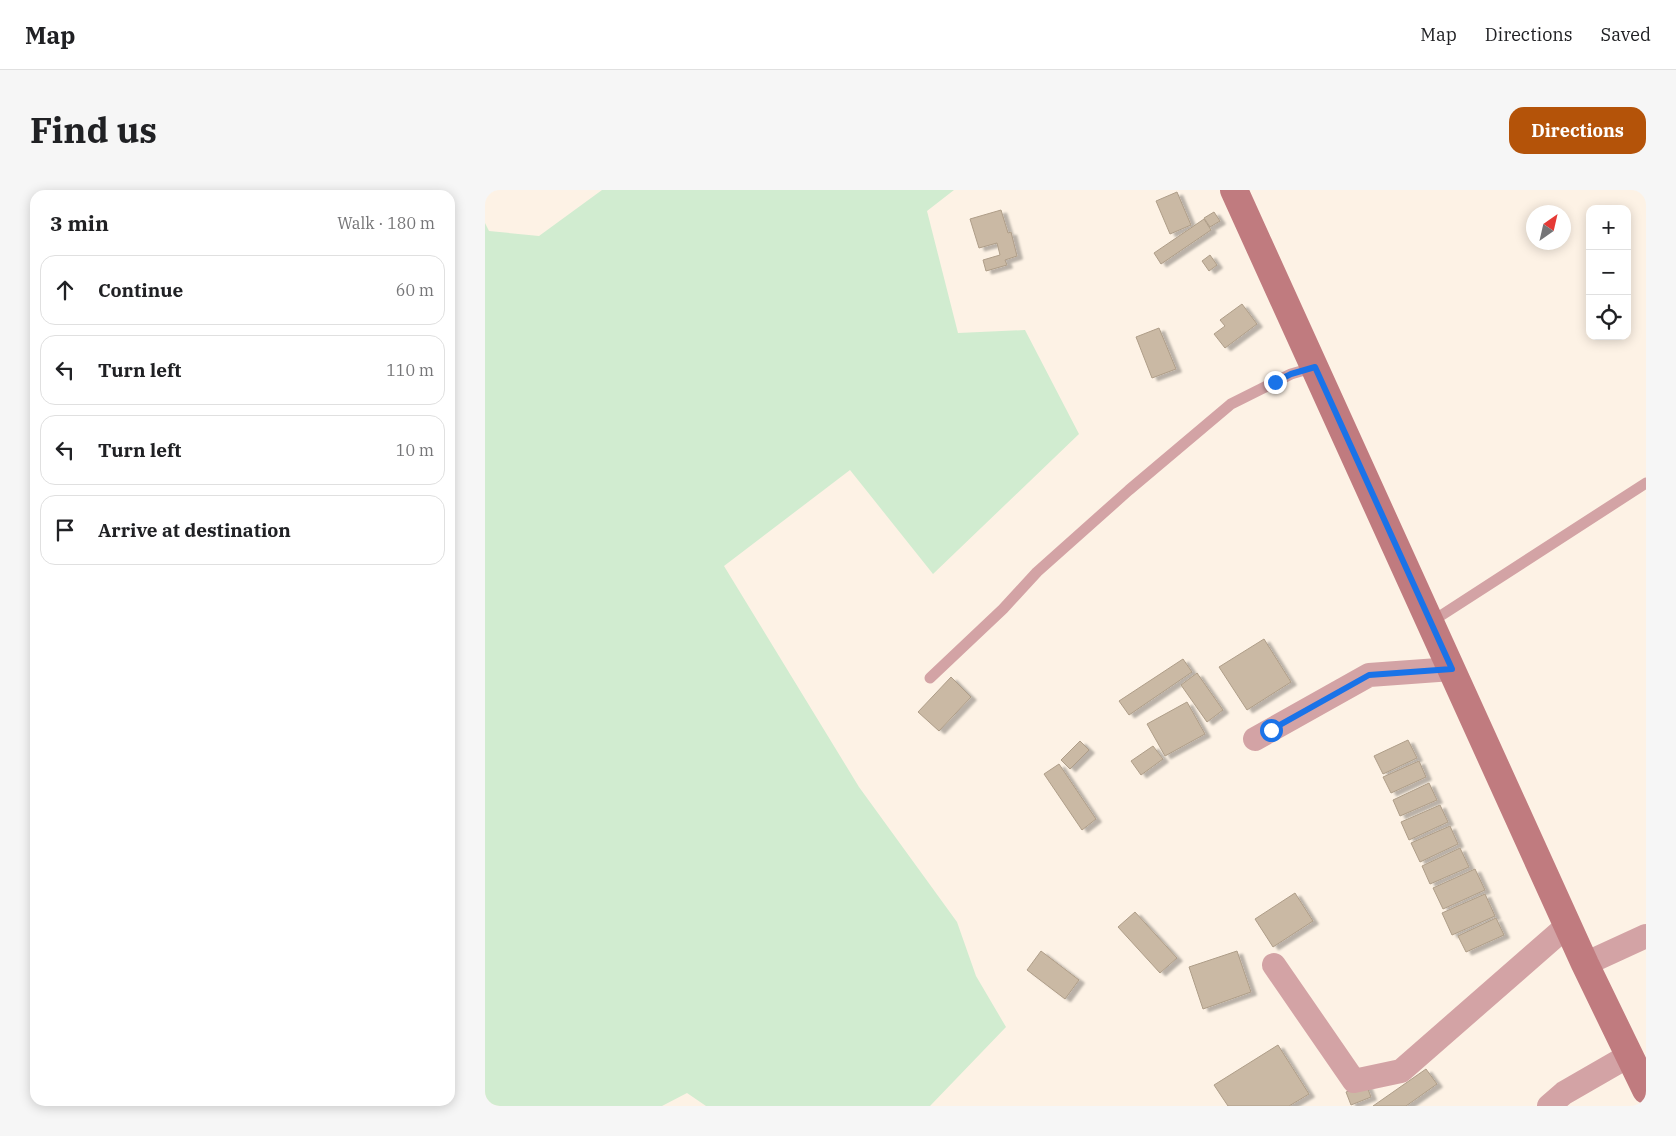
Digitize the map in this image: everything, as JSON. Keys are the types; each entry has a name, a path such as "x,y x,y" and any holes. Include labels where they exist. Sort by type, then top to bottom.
{"main road":[{"path":"1235,190 1585,964 1646,1090"}],"street":[{"path":"1255,740 1369,675 1452,669"},
{"path":"1275,965 1354,1081 1401,1071 1568,925"},
{"path":"1585,964 1646,936"},
{"path":"1549,1106 1564,1093 1630,1055"}],"lane":[{"path":"930,678 1003,608 1037,572 1217,415 1231,404 1291,374 1315,367"},
{"path":"1431,622 1646,483"}],"green space":[{"path":"602,190 954,190 927,211 958,333 1025,330 1079,434 933,574 850,470 724,566 859,787 957,922 976,976 1006,1027 930,1106 706,1106 687,1093 662,1106 485,1106 485,223 489,231 539,236"}],"building":[{"path":"1177,192 1191,225 1170,234 1156,201"},
{"path":"1001,210 1008,233 1011,232 1017,256 1005,260 1007,265 986,271 983,260 1000,255 997,243 979,248 970,219"},
{"path":"1214,212 1220,221 1210,227 1204,218"},
{"path":"1204,219 1211,230 1161,264 1154,253"},
{"path":"1210,255 1217,265 1209,271 1202,261"},
{"path":"1242,304 1257,324 1225,348 1214,334 1225,326 1220,320"},
{"path":"1159,328 1176,369 1152,378 1136,337"},
{"path":"1264,639 1291,682 1247,710 1219,667"},
{"path":"1183,659 1192,672 1129,715 1119,701"},
{"path":"1197,673 1223,710 1207,722 1181,685"},
{"path":"951,677 971,697 939,731 918,712"},
{"path":"1187,702 1205,734 1165,756 1147,724"},
{"path":"1408,740 1417,758 1383,774 1374,756"},
{"path":"1080,741 1089,750 1070,769 1061,760"},
{"path":"1153,746 1163,759 1141,775 1131,761"},
{"path":"1419,761 1426,777 1391,793 1383,777"},
{"path":"1059,764 1096,819 1082,830 1044,774"},
{"path":"1429,783 1437,800 1400,816 1393,800"},
{"path":"1440,805 1448,822 1409,840 1401,822"},
{"path":"1450,826 1458,844 1420,862 1411,843"},
{"path":"1460,848 1469,867 1430,884 1422,866"},
{"path":"1475,869 1485,890 1443,909 1433,888"},
{"path":"1295,893 1313,921 1273,947 1255,919"},
{"path":"1485,894 1495,916 1452,935 1442,913"},
{"path":"1135,912 1177,958 1160,973 1118,927"},
{"path":"1496,918 1504,935 1466,952 1458,936"},
{"path":"1041,951 1079,980 1065,999 1027,970"},
{"path":"1237,951 1251,992 1203,1009 1189,967"},
{"path":"1278,1045 1309,1094 1289,1106 1228,1106 1214,1085"},
{"path":"1426,1069 1437,1084 1406,1106 1373,1106"},
{"path":"1366,1084 1371,1097 1351,1105 1346,1092"}],"route":[{"path":"1271,730 1369,675 1452,669 1315,367 1291,374 1275,382"}]}
